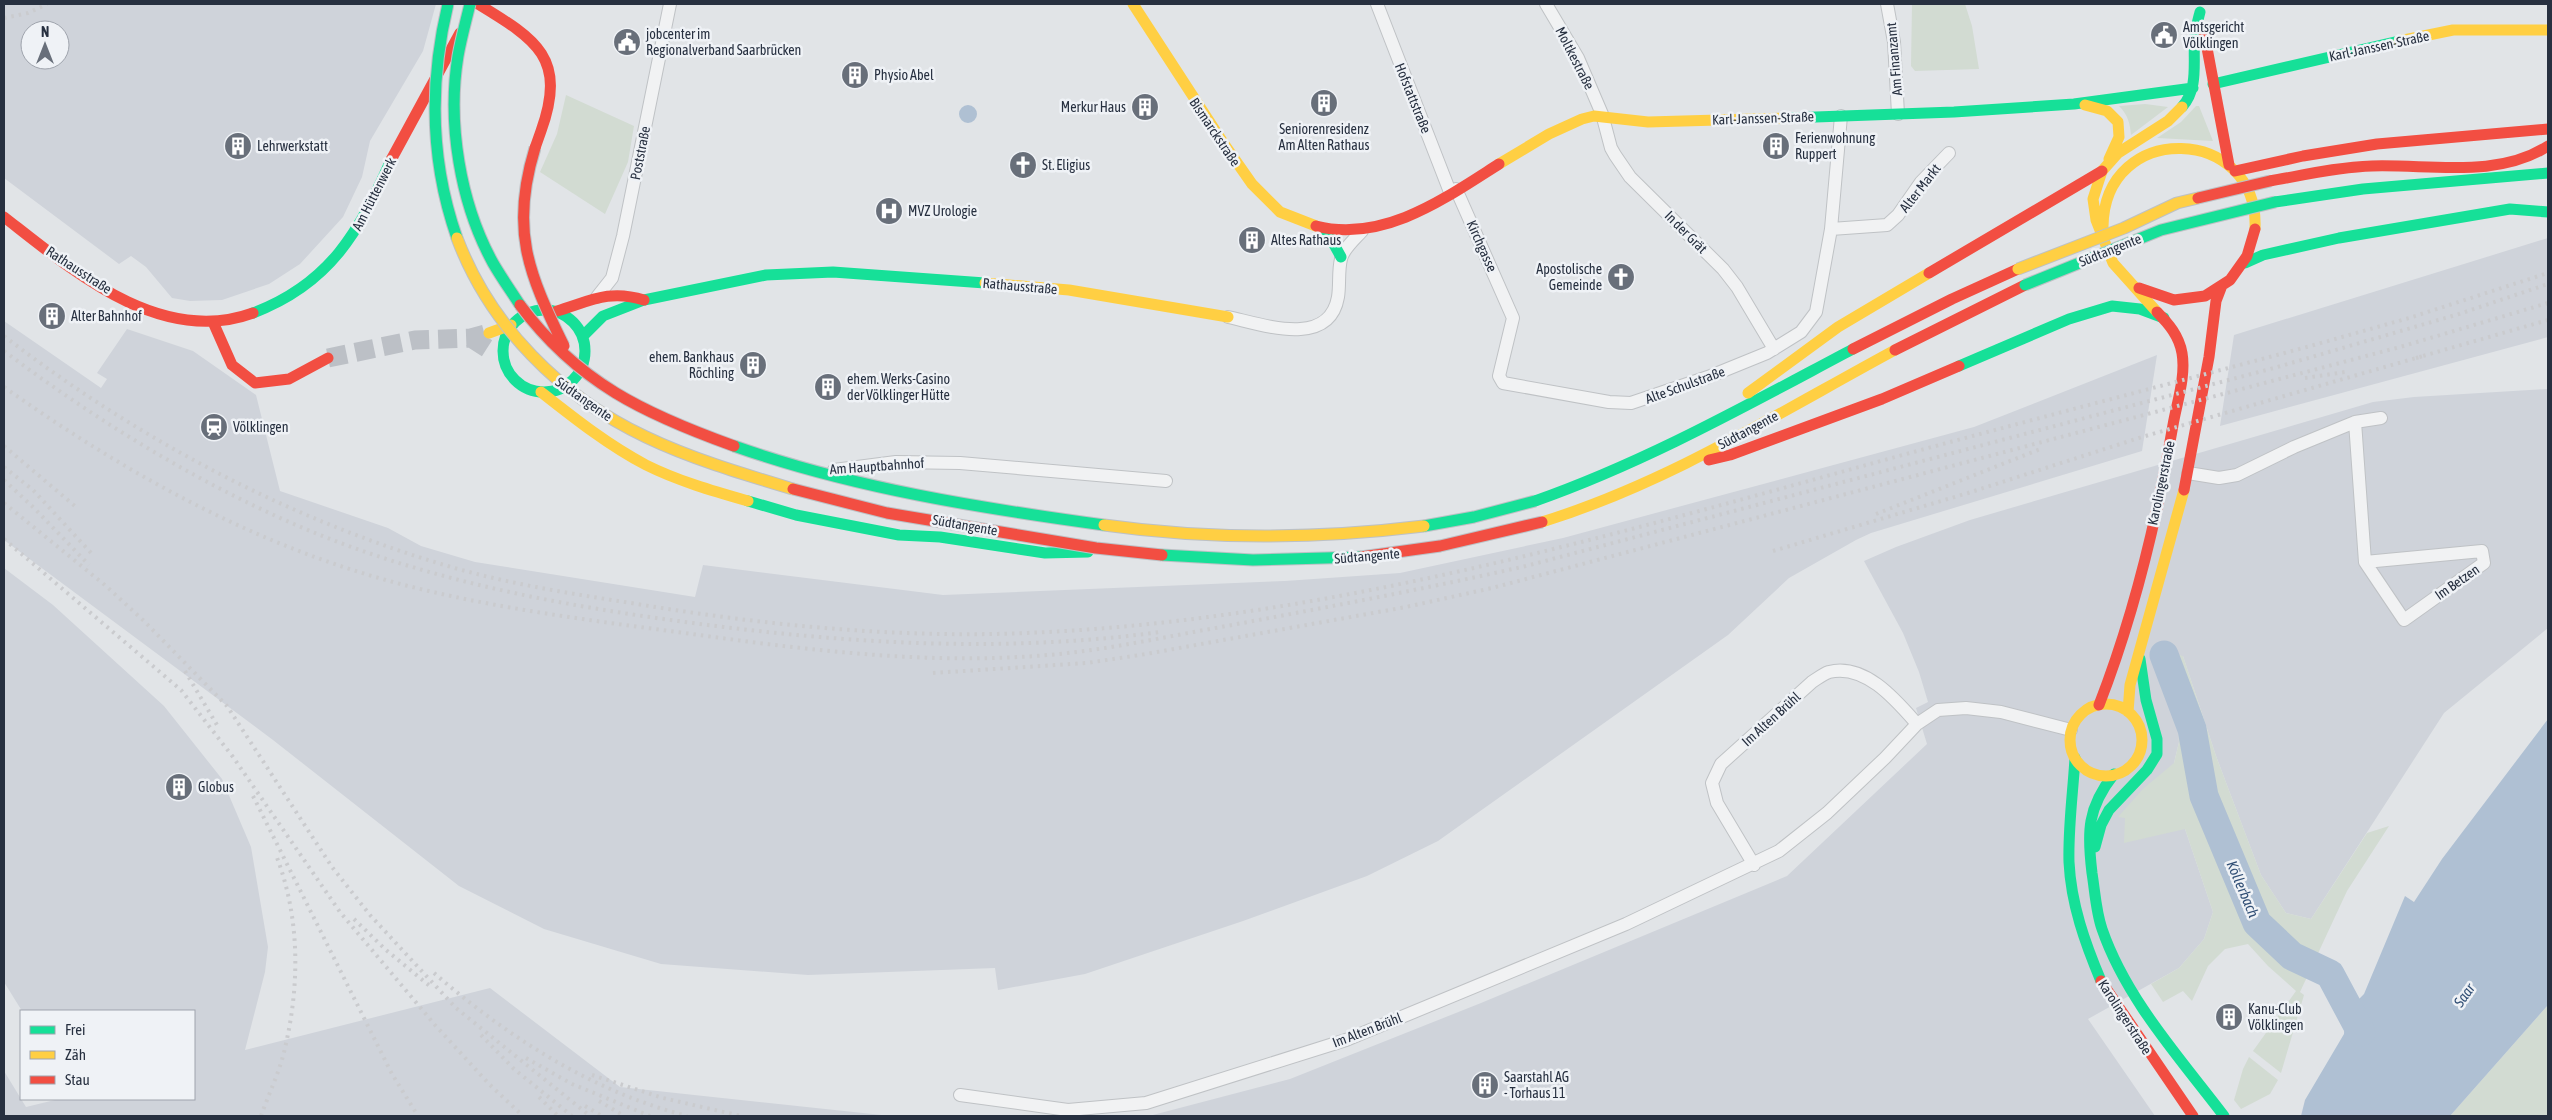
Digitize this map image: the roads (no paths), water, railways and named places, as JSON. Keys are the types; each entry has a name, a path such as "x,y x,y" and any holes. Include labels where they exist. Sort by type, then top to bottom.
{"main road":[{"name":"Südtangente","path":"448,4 435,67 434,123 440,177 451,219 467,264 490,305 520,344 565,388 608,417 643,436 707,462 781,485 859,507 1115,551 1231,560 1338,559 1433,548 1542,522 1579,511 1674,470 1943,324 2025,285 2161,230 2276,202 2363,188 2548,173"},
{"name":"Südtangente","path":"470,4 460,45 456,93 457,140 466,195 476,227 495,270 522,311 600,385 660,418 776,461 870,484 1042,517 1164,532 1307,537 1437,524 1476,517 1535,501 1614,472 1691,435 1917,316 2018,269 2124,228 2177,203 2270,181 2373,166 2430,168 2509,162 2528,158 2548,146"},
{"path":"477,4 523,33 534,43 551,73 551,109 534,148 523,188 520,218 526,259 540,299 579,365"},
{"name":"Am Hüttenwerk","path":"214,322 234,320 284,300 319,278 336,259 357,229 402,137 477,4"},
{"name":"Bismarckstraße","path":"1133,4 1182,83 1245,177 1279,212 1326,230"},
{"path":"2200,8 2216,110 2232,168 2377,144 2548,129"},
{"path":"2200,8 2196,36 2193,88 2216,110"},
{"name":"Karl-Janssen-Straße","path":"2213,84 2453,30 2548,30"},
{"name":"Karl-Janssen-Straße","path":"1602,114 1626,121 1644,122 1898,114 2074,104 2193,88"},
{"name":"Karolingerstraße","path":"2099,704 2119,653 2147,548 2166,468 2183,369 2178,340 2172,327 2113,263 2092,208 2092,199 2102,171 2122,149 2180,111 2193,88"},
{"path":"1691,435 1838,327 2102,171 2119,137 2118,122 2114,116 2100,108 2074,104"},
{"path":"1326,230 1362,231 1389,225 1418,212 1555,131 1581,119 1602,114"},
{"name":"Karolingerstraße","path":"2104,240 2103,214 2108,196 2119,176 2135,161 2159,150 2186,147 2209,153 2232,168 2248,190 2255,211 2254,240 2245,263 2235,276 2221,288 2199,298 2172,300 2145,292 2124,276"},
{"path":"2245,263 2263,255 2339,238 2501,210 2521,209 2548,212"},
{"name":"Rathausstraße","path":"4,217 87,279 137,306 187,320 214,322"},
{"path":"1326,230 1341,257"},
{"name":"Rathausstraße","path":"583,336 603,316 644,300 766,274 833,272 1069,290 1228,317"},
{"name":"Karolingerstraße","path":"2128,712 2130,685 2138,653 2188,474 2209,357 2216,301 2221,288"},
{"name":"Rathausstraße","path":"489,332 511,325 527,313 546,310 557,311 578,306 610,293 628,294 644,300"},
{"path":"1674,470 1730,455 1845,413 2069,319 2112,306 2140,309 2164,318"},
{"path":"541,392 560,389 568,384 579,373 579,365 585,351 583,336 573,322 557,311"},
{"path":"214,322 227,359 233,369 255,383 289,378 328,358"},
{"path":"503,359 503,347 511,325"},
{"path":"493,352 503,359 514,380 523,386 541,392 594,434 646,465 703,488 796,515 899,535 940,537 1045,553 1115,551"},
{"path":"2091,863 2100,825 2106,814 2118,798 2150,767 2157,754 2156,733 2144,690 2144,669 2138,653"},
{"path":"2099,704 2113,704 2128,712 2139,727 2142,739 2140,751 2130,766 2114,774 2102,775 2090,772 2075,758 2070,743 2071,730 2082,713 2099,704"},
{"name":"Karolingerstraße","path":"2075,758 2069,862 2076,911 2084,941 2102,984 2193,1116"},
{"name":"Karolingerstraße","path":"2114,774 2096,798 2089,817 2088,852 2102,929 2120,970 2224,1116"}],"street":[{"name":"Poststraße","path":"597,297 612,278 623,236 670,4"},
{"name":"Hofstattstraße","path":"1376,4 1453,191"},
{"name":"Moltkestraße","path":"1546,4 1578,58 1602,114"},
{"name":"Am Finanzamt","path":"1887,4 1894,42 1898,114"},
{"name":"In der Grät","path":"1602,114 1611,148 1630,177 1723,269 1738,287 1774,349"},
{"path":"1774,349 1801,332 1816,312 1831,229 1841,116"},
{"name":"Alter Markt","path":"1831,229 1888,225 1898,216 1921,182 1949,153"},
{"name":"Kirchgasse","path":"1453,191 1514,318 1499,376 1503,383"},
{"path":"1341,257 1362,231"},
{"name":"Rathausstraße","path":"1228,317 1284,329 1312,329 1329,318 1338,299 1341,257"},
{"name":"Alte Schulstraße","path":"1503,383 1609,402 1631,403 1708,377 1774,349"},
{"name":"Am Hauptbahnhof","path":"579,365 699,438 740,453 790,465 826,470 896,462 960,463 1166,480"},
{"path":"2188,474 2219,478 2237,475 2294,447 2355,422 2381,418"},
{"name":"Im Betzen","path":"2355,422 2365,562 2404,620 2484,563 2482,550 2365,562"},
{"name":"Im Alten Brühl","path":"1754,865 1717,803 1712,784 1721,764 1812,682 1828,672 1844,671 1876,682 1917,724"},
{"name":"Im Alten Brühl","path":"960,1095 1068,1110 1146,1103 1346,1040 1626,924 1779,852 1827,813 1886,758 1917,724 1938,710 1966,708 2001,712 2071,730"}],"water":[{"path":"964,105 972,105 977,110 975,121 964,123 959,118 959,110"},
{"name":"Saar","path":"2548,719 2548,1005 2450,1116 2301,1116 2305,1100 2344,1034 2345,1021 2337,1005 2342,997 2358,1000 2364,994 2405,896 2414,902 2442,859"}],"waterway":[{"name":"Köllerbach","path":"2164,655 2192,729 2204,796 2257,923 2292,956 2330,974 2361,1032"}],"tunnel":[{"path":"328,358 415,340 471,338 489,333"},
{"path":"471,338 493,352"}],"railway":[{"path":"4,18 28,13 47,4"},
{"path":"4,336 54,373 105,407 158,440 212,470 324,522 382,545 464,571 535,587 721,617 811,627 901,633 992,634 1104,628 1216,616 1326,598 1546,551 2314,345 2409,318 2548,273"},
{"path":"4,387 95,448 190,502 239,526 289,547 340,566 393,582 507,607 622,625 786,646 873,655 1004,658 1070,653 1135,643 1374,598 1526,566 2274,368 2459,314 2548,284"},
{"path":"933,673 1087,663 1406,607 1492,588 2400,347 2548,303"},
{"path":"2416,358 2548,320"},
{"path":"4,351 71,399 141,444 176,465 249,503 287,521 381,557 479,585 578,606 628,614 738,629 858,640 979,644 1039,643 1100,639 1160,632"},
{"path":"1773,551 1968,493 2142,437 2423,356"},
{"path":"2305,378 2345,372"},
{"path":"4,446 76,507"},
{"path":"1876,514 2043,448"},
{"path":"4,467 33,490 93,555"},
{"path":"4,480 89,565"},
{"path":"4,503 106,586 144,621 227,706 332,867 370,915 456,1008 590,1116"},
{"path":"4,539 181,690 233,757 340,912 435,1025 489,1084 523,1116"},
{"path":"185,671 217,725"},
{"path":"253,796 392,1074 418,1116"},
{"path":"261,1116 283,1057 290,1024 295,975 295,951 290,902 276,855"},
{"path":"354,919 386,950 431,987"},
{"path":"434,973 491,1019 552,1059 584,1077 617,1092 687,1116"},
{"path":"481,1035 514,1069 572,1116"},
{"path":"526,1058 572,1084 650,1116"},
{"path":"592,1075 663,1098 741,1116"},
{"path":"539,1097 558,1116"},
{"path":"599,1101 624,1116"},
{"path":"585,1106 602,1116"}],"place":[{"name":"Amtsgericht Völklingen","path":"2164,35"},
{"name":"jobcenter im Regionalverband Saarbrücken","path":"627,42"},
{"name":"Physio Abel","path":"855,75"},
{"name":"Seniorenresidenz Am Alten Rathaus","path":"1324,103"},
{"name":"Merkur Haus","path":"1145,107"},
{"name":"Lehrwerkstatt","path":"238,146"},
{"name":"Ferienwohnung Ruppert","path":"1776,146"},
{"name":"St. Eligius","path":"1023,165"},
{"name":"MVZ Urologie","path":"889,211"},
{"name":"Altes Rathaus","path":"1252,240"},
{"name":"Apostolische Gemeinde","path":"1621,277"},
{"name":"Alter Bahnhof","path":"52,316"},
{"name":"ehem. Bankhaus Röchling","path":"753,365"},
{"name":"ehem. Werks-Casino der Völklinger Hütte","path":"828,387"},
{"name":"Völklingen","path":"214,427"},
{"name":"Globus","path":"179,787"},
{"name":"Kanu-Club Völklingen","path":"2229,1017"},
{"name":"Saarstahl AG - Torhaus 11","path":"1485,1085"}]}
